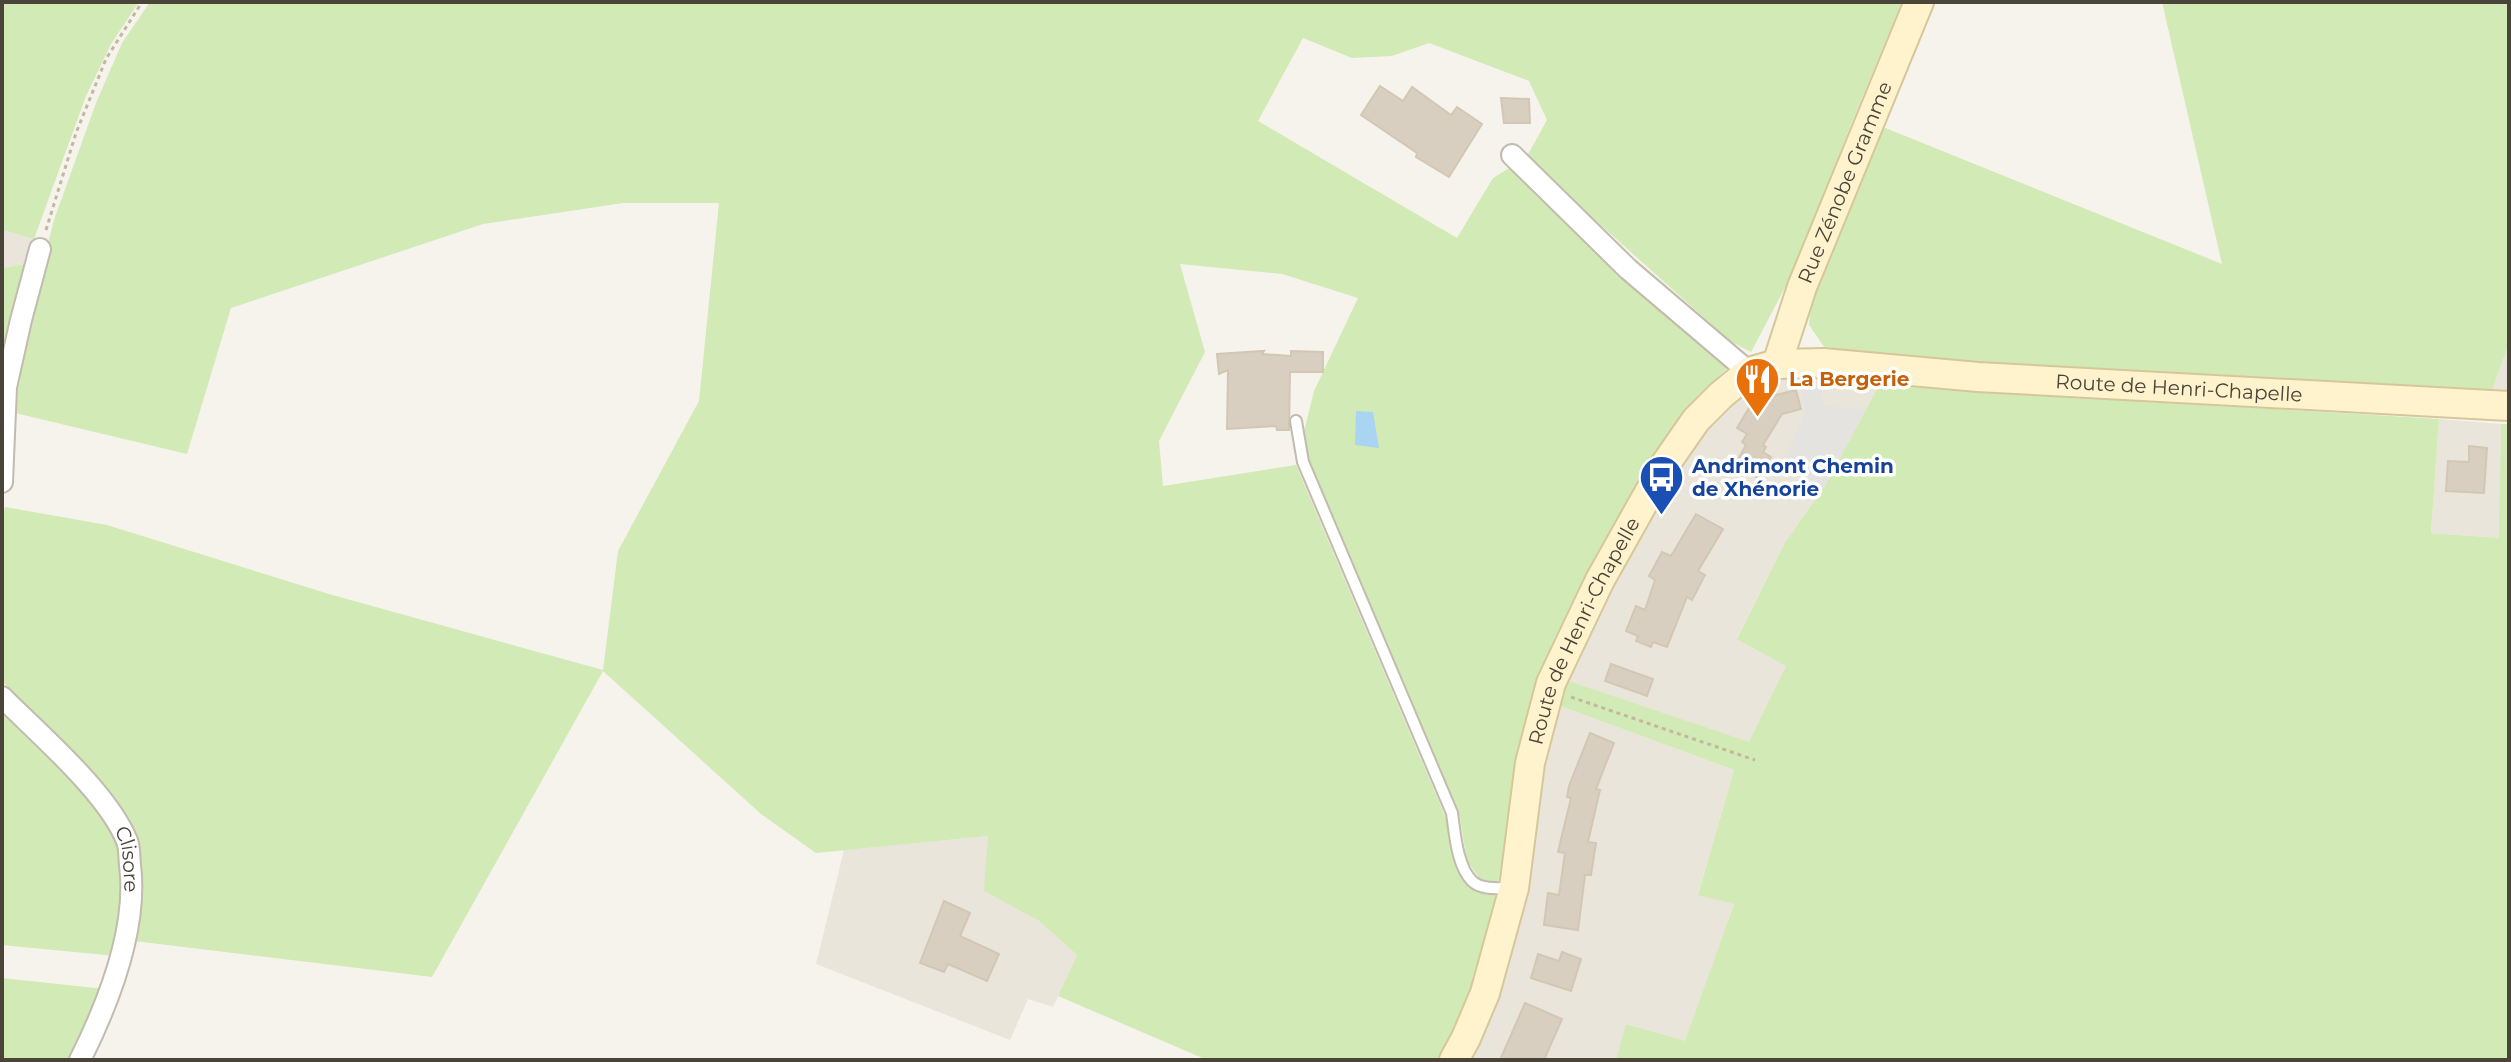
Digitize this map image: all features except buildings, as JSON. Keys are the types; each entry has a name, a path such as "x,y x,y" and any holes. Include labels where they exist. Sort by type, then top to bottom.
{"street":[{"name":"Rue Zénobe Gramme","path":"1777,364 1802,287 1919,2"},
{"path":"1512,155 1628,269 1749,372"},
{"path":"2,482 6,387 40,249"},
{"name":"Route de Henri-Chapelle","path":"1454,1060 1485,993 1514,888 1530,763 1549,689 1600,580 1664,466 1696,420 1749,372 1777,364 1823,363 1978,377 2509,406"},
{"name":"Clisore","path":"2,697 87,782 128,842 131,909 117,968 95,1030 80,1060"}],"lane":[{"path":"1296,421 1303,462 1452,813 1458,856 1473,882 1487,888 1514,888"}],"path":[{"path":"40,249 76,133 106,59 142,2"},
{"path":"1549,689 1755,760"}],"shaded area":[{"path":"2,230 34,239 31,263 2,268"},
{"path":"2509,343 2509,397 2490,396"},
{"path":"1828,374 1879,385 1825,486 1784,544 1737,638 1787,665 1749,743 1566,680 1581,638 1697,435 1753,383"},
{"path":"1820,378 1824,406 1866,409 1823,490 1781,465 1805,415 1801,380"},
{"path":"2439,419 2501,424 2500,538 2431,533"},
{"path":"1555,704 1734,770 1698,894 1734,904 1685,1042 1627,1024 1616,1060 1463,1060 1535,768"},
{"path":"989,836 985,891 1039,921 1077,955 1053,1007 1028,999 1010,1040 816,964 844,850"}],"green space":[{"path":"2,2 139,2 111,44 86,96 34,239 2,230"},
{"path":"150,2 1902,2 1797,265 1751,352 1730,341 1526,158 1547,120 1529,81 1429,43 1392,56 1352,58 1303,38 1258,121 1457,238 1493,178 1511,167 1733,363 1698,395 1563,627 1527,719 1498,883 1480,879 1467,861 1460,818 1309,463 1303,436 1314,391 1358,298 1282,274 1180,264 1205,352 1159,441 1163,486 1296,465 1446,818 1458,871 1469,888 1496,894 1467,1012 1441,1060 1207,1060 1058,996 1077,955 1039,921 984,891 988,836 816,853 761,814 603,671 432,977 134,941 141,899 138,852 109,791 2,681 2,518 5,507 107,525 329,594 603,670 618,551 699,401 719,203 623,203 483,224 231,308 187,454 11,412 18,361 54,220 96,103 122,43"},
{"path":"2162,2 2509,2 2509,343 2490,396 1924,362 1825,348 1809,325 1812,292 1878,125 2222,264"},
{"path":"31,263 2,380 2,268"},
{"path":"1879,385 2439,419 2431,533 2499,538 2501,424 2509,424 2509,1060 1616,1060 1626,1024 1685,1041 1734,904 1698,895 1734,770 1555,704 1566,680 1749,742 1786,666 1737,639 1784,544 1825,486"},
{"path":"2,707 74,779 122,844 125,888 116,956 2,945"},
{"path":"2,978 105,989 76,1060 2,1060"}],"water":[{"path":"1356,411 1373,412 1379,448 1355,445"}],"place":[{"name":"La Bergerie","path":"1758,418"},
{"name":"Andrimont Chemin de Xhénorie","path":"1661,517"}]}
